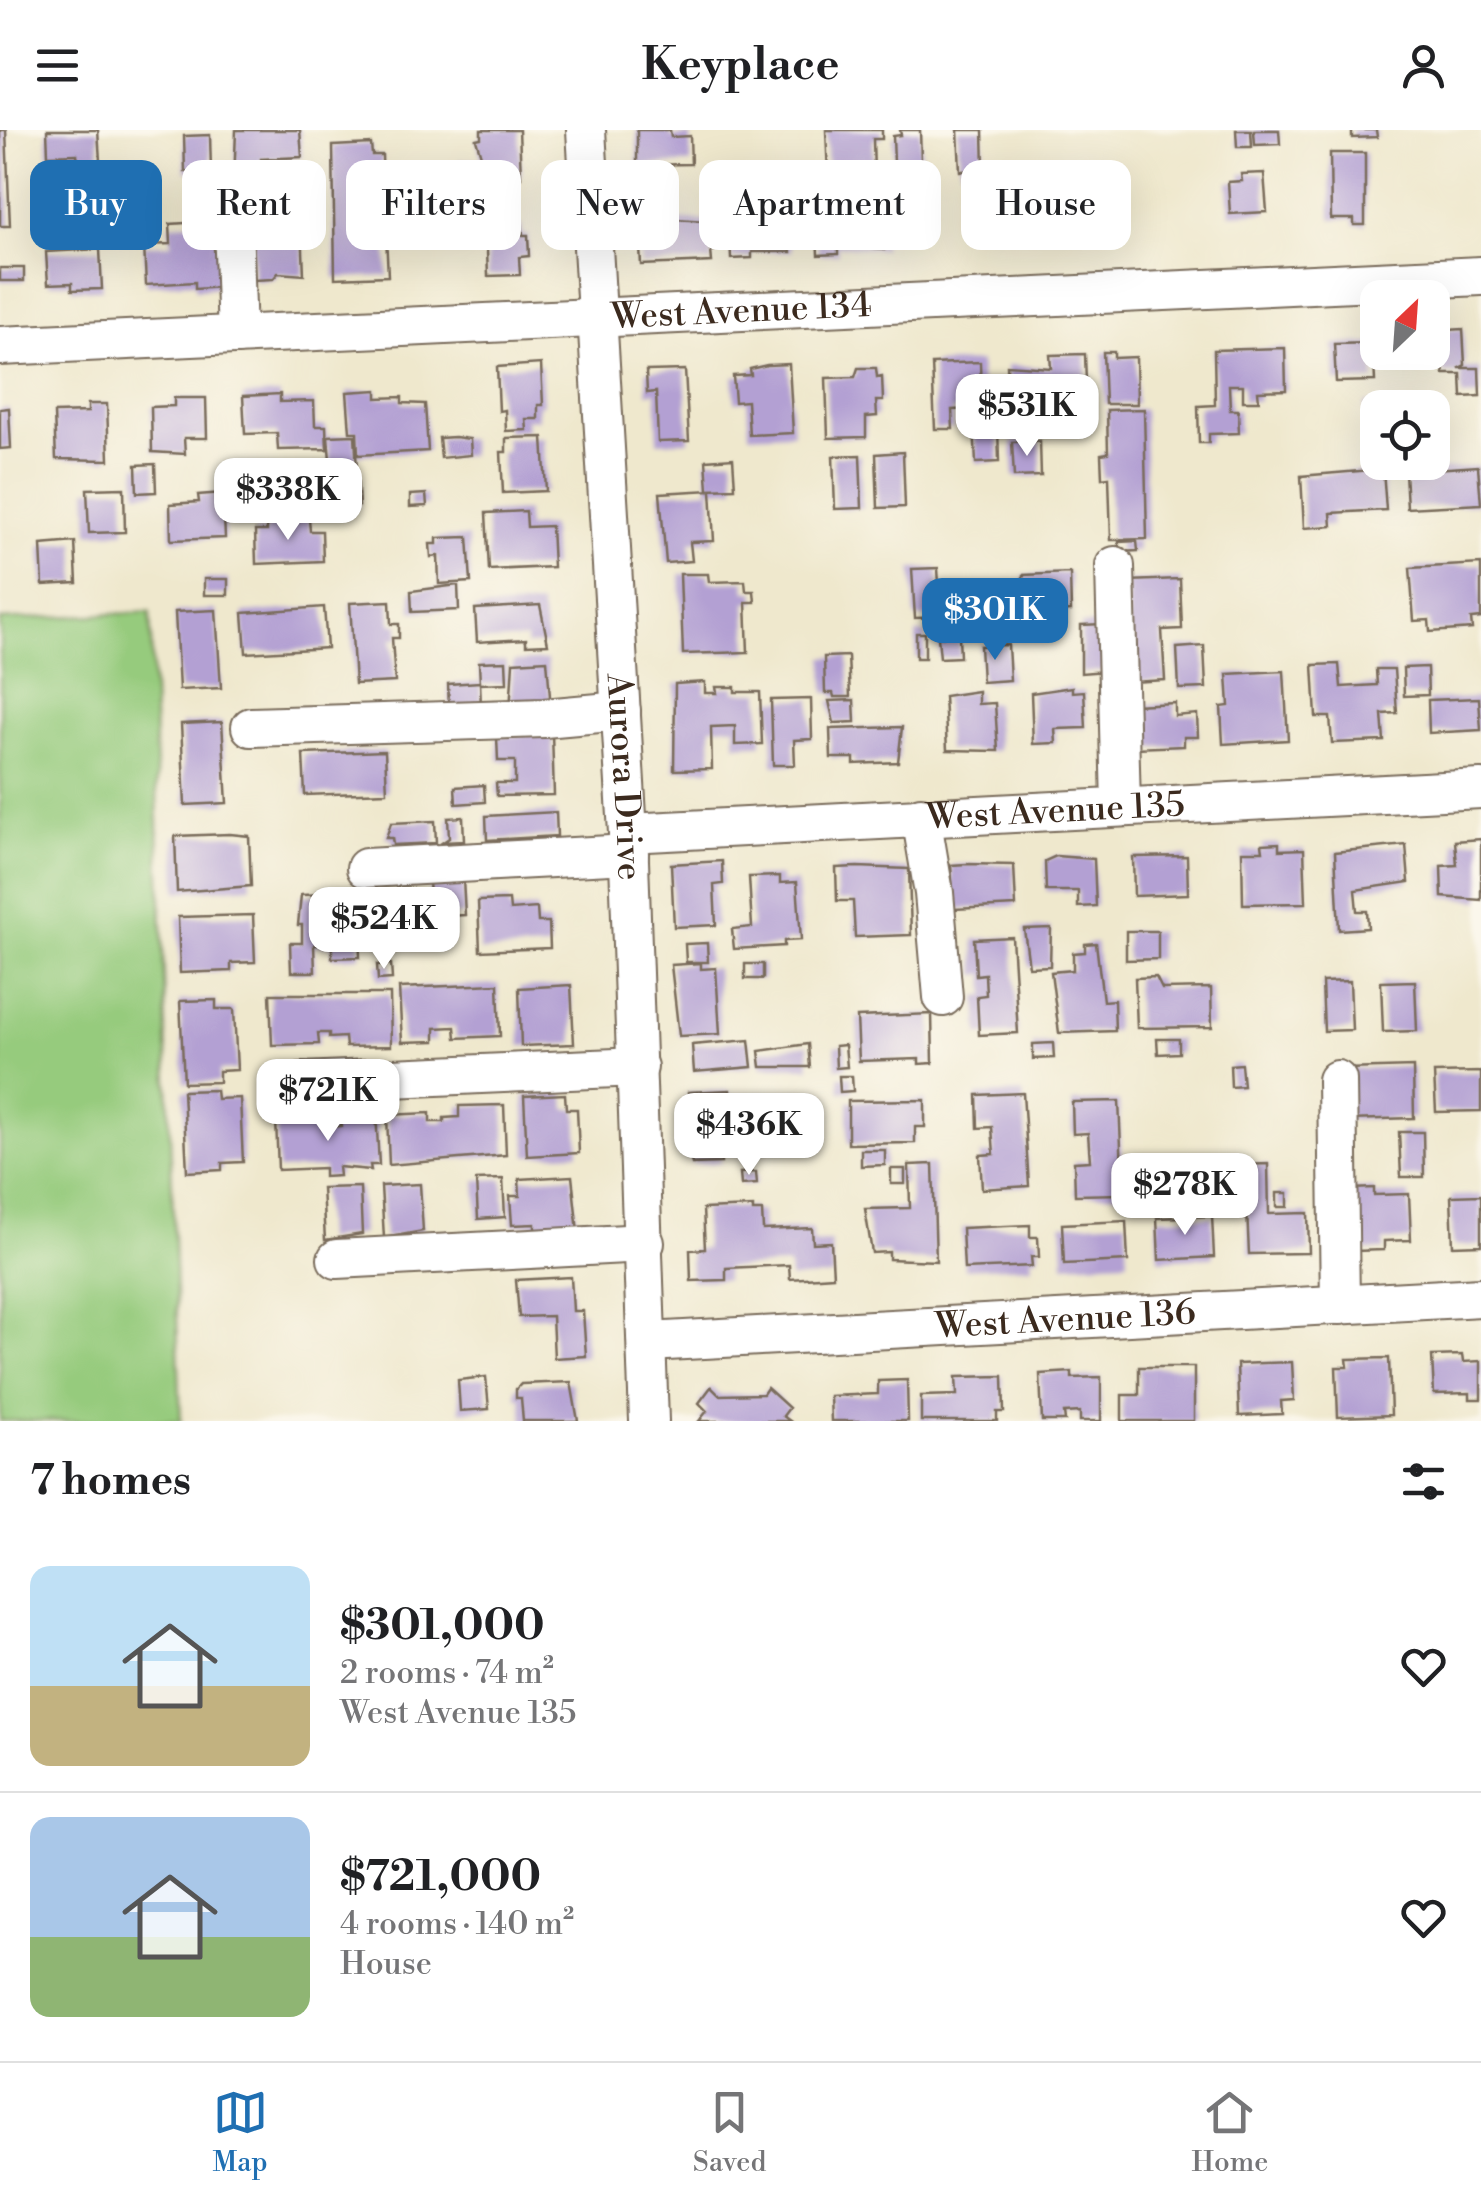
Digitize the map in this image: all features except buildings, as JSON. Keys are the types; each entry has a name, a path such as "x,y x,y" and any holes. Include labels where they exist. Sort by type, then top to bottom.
{"street":[{"name":"Aurora Drive","path":"586,130 628,844 649,1421"},
{"path":"234,250 237,335"},
{"name":"West Avenue 134","path":"0,346 1481,276"},
{"path":"1115,566 1121,808"},
{"path":"251,728 544,718 621,711"},
{"name":"West Avenue 135","path":"366,868 921,816 1481,789"},
{"path":"921,816 934,893 943,997"},
{"path":"302,1082 638,1067"},
{"path":"1337,1080 1340,1304"},
{"path":"337,1259 644,1242"},
{"name":"West Avenue 136","path":"648,1342 1481,1297"}],"green space":[{"path":"150,612 181,1421 0,1421 0,620"}]}
